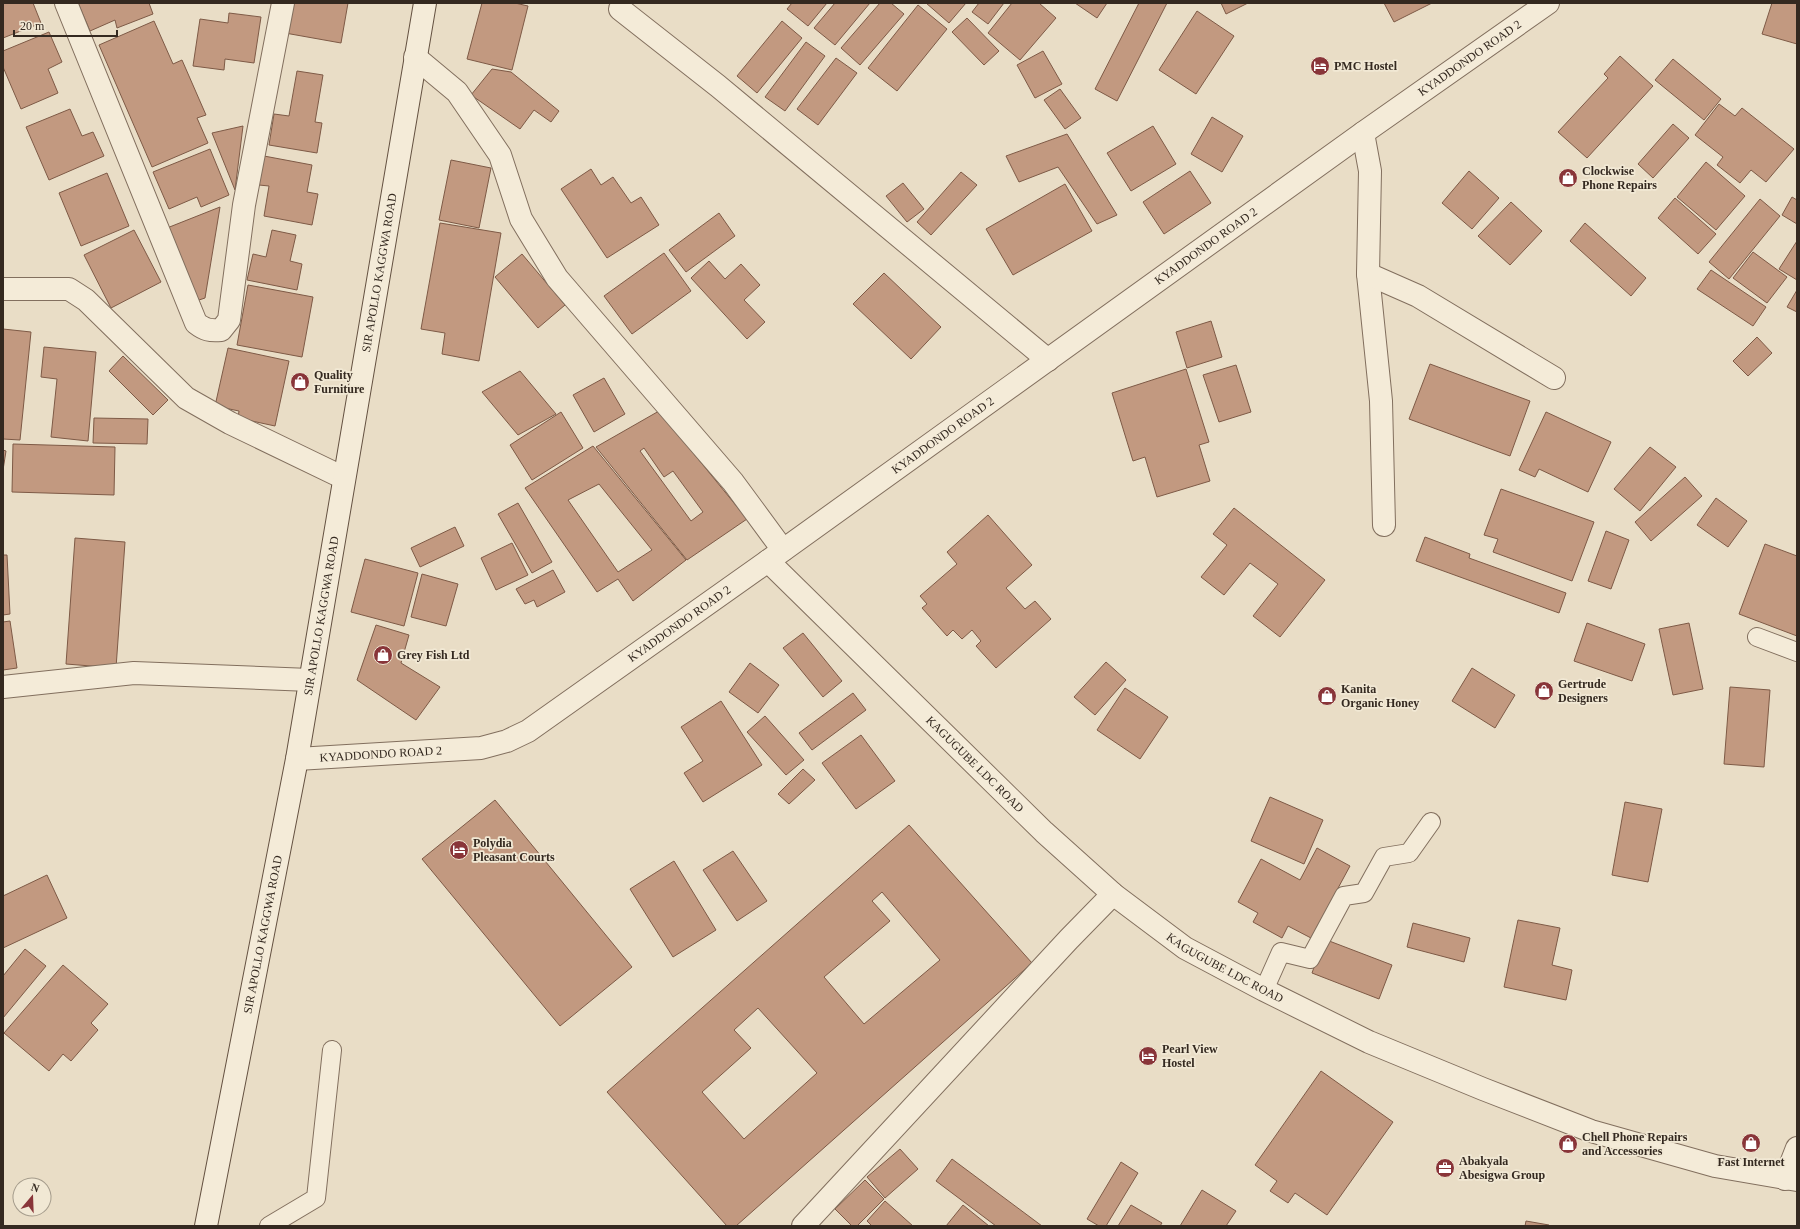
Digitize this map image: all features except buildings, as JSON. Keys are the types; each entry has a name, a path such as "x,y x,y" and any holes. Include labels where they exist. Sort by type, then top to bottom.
{"street":[{"path":"66,3 196,323 204,330 212,331 221,330 229,320 244,205 283,3"},
{"name":"SIR APOLLO KAGGWA ROAD","path":"206,1226 297,759 425,3"},
{"name":"KYADDONDO ROAD 2","path":"297,759 481,748 507,741 528,731 776,556 1363,133 1548,3"},
{"path":"620,9 730,95 1048,360"},
{"name":"KAGUGUBE LDC ROAD","path":"415,57 456,92 500,155 521,218 557,278 733,482 776,556 1044,832 1113,894 1185,948 1264,990 1370,1042 1483,1089 1591,1131 1715,1166 1791,1180"},
{"path":"1363,133 1370,171 1368,274 1381,401 1384,525"},
{"path":"1368,274 1418,296 1554,378"},
{"path":"3,289 69,289 86,300 186,398 230,423 344,478"},
{"path":"3,687 134,673 310,680"},
{"path":"803,1226 1068,939 1113,894"},
{"path":"1791,1180 1797,1148"}],"lane":[{"path":"1757,637 1797,652"},
{"path":"1264,990 1281,952 1310,959 1344,896 1364,893 1384,856 1409,853 1431,822"},
{"path":"269,1226 316,1198 332,1050"}],"place":[{"name":"PMC Hostel","path":"1320,66"},
{"name":"Clockwise Phone Repairs","path":"1568,178"},
{"name":"Quality Furniture","path":"300,382"},
{"name":"Grey Fish Ltd","path":"383,655"},
{"name":"Gertrude Designers","path":"1544,691"},
{"name":"Kanita Organic Honey","path":"1327,696"},
{"name":"Polydia Pleasant Courts","path":"459,850"},
{"name":"Pearl View Hostel","path":"1148,1056"},
{"name":"Fast Internet","path":"1751,1143"},
{"name":"Chell Phone Repairs and Accessories","path":"1568,1144"},
{"name":"Abakyala Abesigwa Group","path":"1445,1168"}]}
